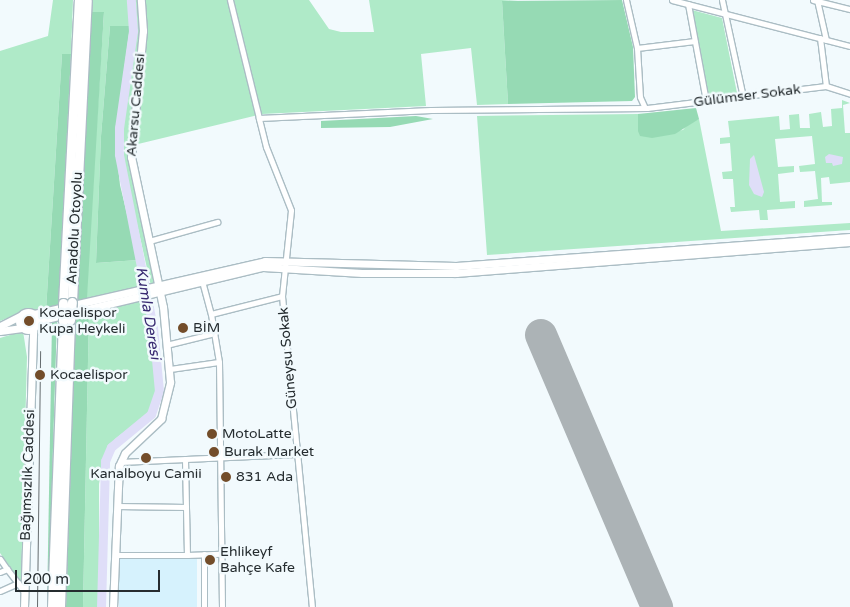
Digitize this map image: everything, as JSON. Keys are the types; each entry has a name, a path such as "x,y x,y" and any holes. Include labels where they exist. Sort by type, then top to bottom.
{"highway":[{"name":"Anadolu Otoyolu","path":"60,607 67,302 79,0"},
{"name":"Anadolu Otoyolu","path":"67,302 87,0"},
{"name":"Anadolu Otoyolu","path":"52,607 67,320"}],"main road":[{"name":"Akarsu Caddesi","path":"120,462 125,452 161,419 168,403 170,369 159,288 131,156 143,31 141,0"},
{"path":"0,331 29,328 46,319 237,266 286,264 456,266 850,237"},
{"path":"159,288 286,264 362,273 456,273 850,242"},
{"path":"0,326 28,312 34,314 117,299"},
{"path":"29,328 34,314"},
{"path":"20,316 29,328"},
{"name":"Bağımsızlık Caddesi","path":"24,607 31,344 29,328"},
{"path":"113,607 120,462"}],"street":[{"path":"230,0 266,147 291,210 282,296"},
{"path":"626,0 637,48 640,97 644,106"},
{"path":"672,0 850,46"},
{"path":"722,0 743,96"},
{"path":"826,86 823,39 816,0 850,9"},
{"path":"688,4 706,102"},
{"path":"637,48 695,42"},
{"name":"Gülümser Sokak","path":"259,118 431,110 644,106 706,102 826,86 850,94"},
{"path":"149,241 217,222"},
{"path":"202,281 215,333 219,362 222,607"},
{"name":"Güneysu Sokak","path":"211,314 282,296 295,454 312,607"},
{"path":"166,345 215,333"},
{"path":"170,369 219,362"},
{"path":"120,462 295,454"},
{"path":"185,459 187,555"},
{"path":"117,506 186,507"},
{"path":"204,554 204,607"},
{"path":"116,555 221,554"},
{"path":"0,558 24,593"},
{"path":"0,572 7,569"},
{"path":"0,591 18,583"}],"shaded area":[{"path":"829,154 843,157 842,164 833,166 832,163 826,163 825,157"},
{"path":"754,155 764,192 762,197 754,194 749,185 750,159"},
{"path":"119,557 197,557 197,607 119,607"}],"green space":[{"path":"53,0 73,0 71,54 62,54 46,310 26,311 0,321 0,51 48,36"},
{"path":"93,0 128,0 130,26 110,26 101,136 96,263 138,260 142,287 85,302 104,13 92,12"},
{"path":"134,0 138,0 140,26 130,146 158,283 151,286 122,158 122,131 136,29"},
{"path":"145,0 309,0 329,29 341,32 374,32 369,0 518,0 502,1 508,104 477,105 471,48 421,54 426,106 262,114 134,145 146,34"},
{"path":"622,0 633,47 635,97 632,101 508,104 502,1"},
{"path":"692,10 722,18 737,93 708,96"},
{"path":"92,12 104,12 87,298 85,302 77,303"},
{"path":"110,26 130,26 115,137 120,185 138,260 96,263 101,136"},
{"path":"62,54 71,54 58,308 46,310"},
{"path":"842,100 850,103 843,105 845,133 850,133 850,182 830,184 829,177 821,178 822,202 832,202 832,205 804,207 804,201 818,199 815,171 800,172 799,166 815,164 812,136 775,139 778,167 794,166 794,172 778,174 780,202 795,201 795,208 767,210 768,220 760,220 759,210 731,212 730,207 735,207 733,179 723,179 722,172 732,171 730,143 720,144 720,138 730,137 728,121 779,116 780,130 790,129 789,115 799,114 800,128 810,128 809,114 821,112 823,127 832,126 831,109 842,108"},
{"path":"696,108 699,119 675,134 652,138 640,136 638,131 638,114"},
{"path":"638,114 641,136 683,130 690,122 699,119 721,231 850,223 850,230 487,255 477,116"},
{"path":"416,116 433,119 390,127 321,128 321,121"},
{"path":"145,298 157,390 150,412 115,439 104,457 99,484 99,607 83,607 89,312"},
{"path":"89,312 83,607 66,607 76,315"},
{"path":"28,314 33,316 35,321 33,326 28,328 23,326 21,321 23,316"},
{"path":"57,320 48,607 47,607 52,321"},
{"path":"23,331 27,357 21,582 0,553 0,338"}],"waterway":[{"name":"Kumla Deresi","path":"101,607 105,461 111,447 151,414 159,391 153,328 119,154 119,128 133,31 131,0"}],"runway":[{"path":"541,335 657,607"}],"tram line":[{"path":"37,607 40,351"}],"place":[{"name":"Kocaelispor Kupa Heykeli","path":"29,321"},
{"name":"BİM","path":"183,328"},
{"name":"Kocaelispor","path":"40,375"},
{"name":"MotoLatte","path":"212,434"},
{"name":"Burak Market","path":"214,452"},
{"name":"Kanalboyu Camii","path":"146,458"},
{"name":"831 Ada","path":"226,477"},
{"name":"Ehlikeyf Bahçe Kafe","path":"210,560"}]}
